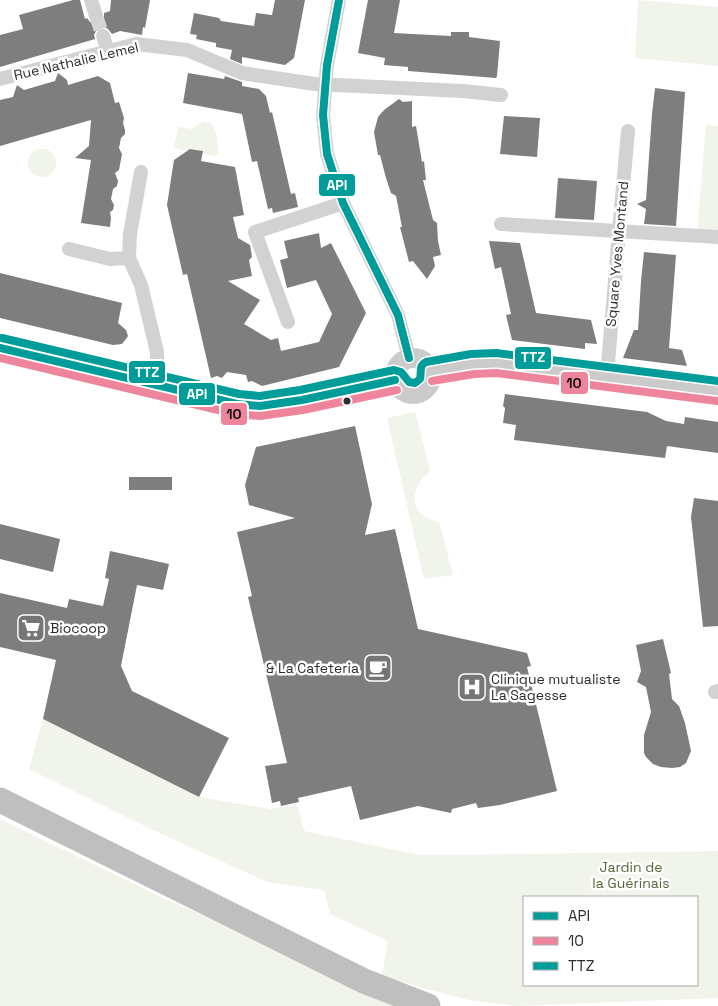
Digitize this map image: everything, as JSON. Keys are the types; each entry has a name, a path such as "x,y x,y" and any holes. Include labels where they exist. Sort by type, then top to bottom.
{"highway":[{"path":"0,800 364,981 428,1006"}],"street":[{"path":"91,0 96,16"},
{"path":"339,0 328,65 323,116 327,154 343,204 398,315 409,358"},
{"path":"103,36 108,52"},
{"name":"Rue Nathalie Lemel","path":"0,79 136,44 187,50 242,73 326,85"},
{"path":"326,85 463,91 501,95"},
{"name":"Square Yves Montand","path":"607,377 628,131"},
{"path":"142,172 130,234 129,258 141,285 157,352 155,384"},
{"path":"288,322 255,232 343,204"},
{"path":"501,224 718,237"},
{"path":"69,249 110,259 129,258"},
{"path":"0,348 237,404 260,406 302,400 396,380"},
{"path":"409,358 423,360 428,365 430,371 431,380 427,387 420,392 412,394 405,392 399,387 396,380 396,370 401,362 409,358"},
{"path":"430,371 473,364 496,363 718,391"}],"green space":[{"path":"638,0 718,7 718,66 635,58"},
{"path":"203,122 211,123 216,133 219,154 215,156 203,154 201,150 190,148 187,151 174,148 178,127 192,129"},
{"path":"706,125 718,126 718,237 697,236"},
{"path":"42,149 52,153 56,163 52,173 42,177 32,173 28,163 32,153"},
{"path":"415,412 430,471 418,486 415,501 417,508 422,514 429,519 439,522 453,575 424,579 387,418"},
{"name":"Jardin de la Guérinais","path":"43,719 199,797 271,809 297,804 304,831 410,853 421,855 462,855 718,851 718,998 516,1006 469,1000 419,987 382,975 388,941 330,914 324,890 267,882 155,831 29,769"},
{"path":"0,819 161,897 415,1006 0,1006"}],"building":[{"path":"73,0 80,0 85,19 87,18 95,25 102,22 104,13 110,11 111,0 150,0 142,35 120,31 112,34 104,27 96,31 95,39 0,67 0,35 23,29 19,15"},
{"path":"275,0 305,0 294,58 285,65 242,57 242,64 230,59 232,50 216,47 216,43 196,39 197,35 190,34 194,13 219,18 221,21 254,26 256,13 272,15"},
{"path":"368,0 400,0 394,33 451,36 451,32 469,32 469,37 500,41 496,78 408,71 408,67 384,65 385,58 358,53"},
{"path":"58,73 67,80 68,85 98,76 110,83 115,103 119,102 124,118 125,134 121,138 119,148 122,154 119,170 115,173 118,181 117,186 113,189 111,199 114,205 113,210 110,212 110,227 81,223 91,160 75,158 89,146 91,120 0,146 0,100 13,97 17,85 24,90 55,81"},
{"path":"188,73 224,79 225,76 242,82 242,86 259,89 266,96 270,113 272,112 291,194 295,193 298,207 273,213 272,208 268,209 257,161 252,162 242,114 183,103"},
{"path":"655,88 685,92 676,226 644,224 646,209 637,204 646,200"},
{"path":"399,99 403,102 412,101 412,127 416,126 422,162 424,161 426,180 423,180 433,220 437,223 441,255 433,257 435,266 427,279 413,261 409,262 400,227 402,227 396,196 391,193 380,155 378,155 374,132 378,117"},
{"path":"504,116 540,118 537,157 500,154"},
{"path":"190,149 203,151 201,161 235,167 244,215 233,217 238,238 250,245 252,257 249,260 252,276 228,281 260,300 244,324 271,340 278,338 281,351 319,342 332,314 316,280 287,288 280,260 288,258 284,241 319,233 321,248 331,243 366,313 339,367 262,386 252,381 248,382 246,375 227,372 222,378 217,376 211,378 187,274 183,275 167,205 174,160"},
{"path":"558,178 597,181 594,220 555,218"},
{"path":"489,241 520,243 536,313 591,320 597,344 585,343 585,349 512,340 506,315 511,314 501,267 495,269"},
{"path":"644,252 676,255 669,348 682,350 687,366 623,358 634,330 638,330"},
{"path":"0,273 122,303 118,323 126,330 128,336 122,344 113,345 0,318"},
{"path":"505,394 647,412 666,421 684,424 685,417 718,422 718,453 667,446 665,458 514,440 516,425 503,423"},
{"path":"355,426 372,504 365,535 395,529 418,629 527,653 531,666 527,667 557,791 500,805 478,808 476,803 452,809 451,813 418,806 360,820 351,786 298,798 299,802 281,806 280,801 272,803 265,766 287,763 248,597 252,596 237,532 295,518 249,505 245,485 256,447"},
{"path":"129,477 172,477 172,490 129,490"},
{"path":"694,498 718,501 718,626 703,627 691,517"},
{"path":"0,524 60,539 53,572 0,559"},
{"path":"110,551 169,564 163,590 137,585 121,666 132,691 229,738 199,797 43,719 56,660 0,647 0,593 67,608 69,599 103,606 109,579 105,578"},
{"path":"663,639 671,673 669,674 672,699 679,706 691,751 686,763 680,767 672,768 653,764 644,753 644,735 651,712 646,687 637,682 641,671 636,645"}],"tunnel":[{"path":"96,16 103,36"}],"transit line":[{"name":"API","path":"339,0 327,65 323,115 327,154 343,203 398,315 409,358"},
{"name":"TTZ","path":"2,338 239,394 260,396 300,390 394,370 401,372 409,382 415,383 420,379 421,367 426,362 471,354 496,353 718,381"},
{"name":"API","path":"0,348 237,404 260,406 302,400 395,380"},
{"name":"10","path":"0,358 235,414 260,416 303,410 397,390"},
{"name":"10","path":"432,381 474,374 496,373 717,401"}],"place":[{"name":"Biocoop","path":"31,628"},
{"name":"& La Cafeteria","path":"378,668"},
{"name":"Clinique mutualiste La Sagesse","path":"472,687"}]}
